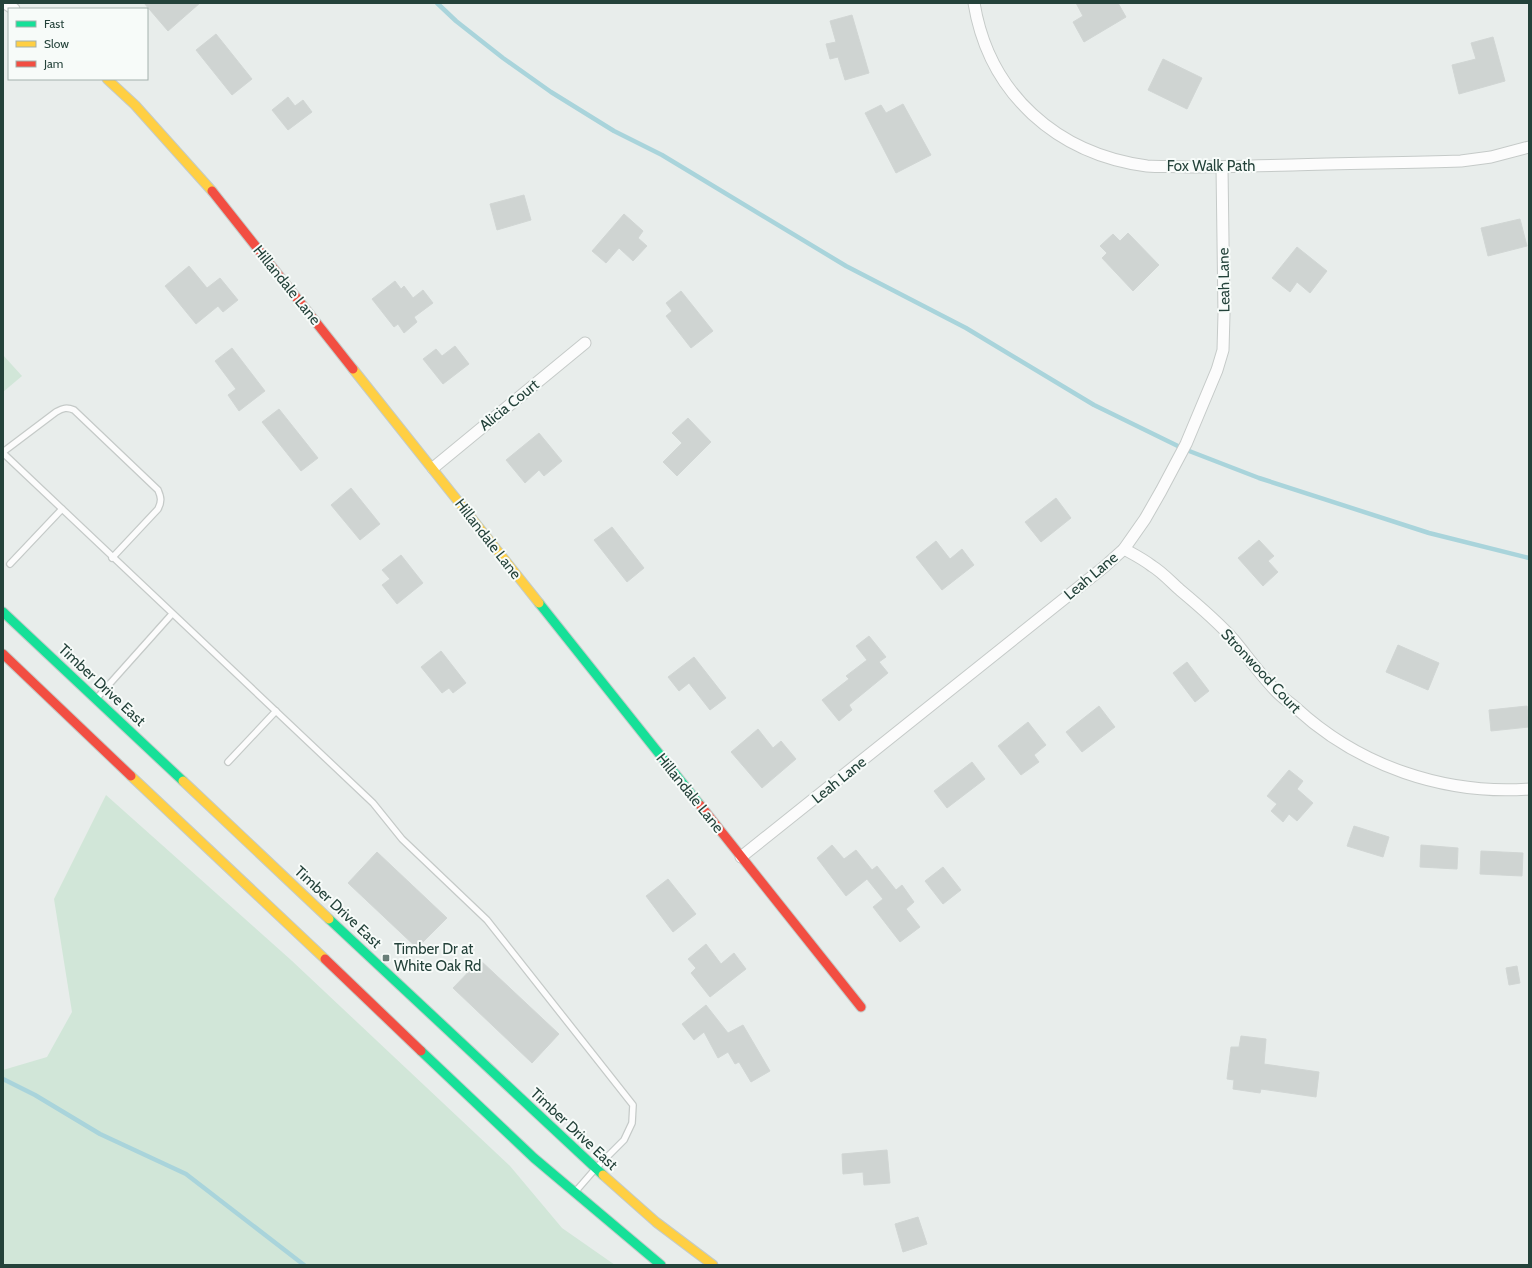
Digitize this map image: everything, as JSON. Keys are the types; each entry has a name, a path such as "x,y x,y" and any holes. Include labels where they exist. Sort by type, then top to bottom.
{"main road":[{"name":"Hillandale Lane","path":"108,80 135,105 203,180 861,1007"},
{"name":"Timber Drive East","path":"3,612 596,1168 656,1222 713,1265"},
{"path":"3,654 528,1153 661,1265"}],"street":[{"name":"Fox Walk Path","path":"974,3 976,16 989,54 1000,76 1012,93 1030,113 1072,143 1091,152 1117,160 1149,166 1222,167 1461,161 1491,157 1529,147"},
{"name":"Leah Lane","path":"741,857 1104,567 1124,549 1145,519 1186,444 1217,370 1222,350 1224,314 1222,167"},
{"name":"Alicia Court","path":"432,468 585,343"},
{"name":"Stronwood Court","path":"1124,549 1153,566 1232,638 1276,691 1312,723 1344,745 1398,771 1427,780 1477,789 1529,789"}],"lane":[{"path":"112,558 158,509 161,502 161,497 158,490 74,410 63,408 3,453 112,558 373,803 402,839 487,920 633,1105 632,1123 624,1140 575,1192"},
{"path":"10,564 62,510"},
{"path":"96,699 172,614"},
{"path":"228,762 276,711"}],"green space":[{"path":"3,355 22,376 3,392"},
{"path":"106,795 291,960 510,1166 562,1228 615,1265 3,1265 3,1070 47,1057 72,1012 54,899"}],"building":[{"path":"144,3 200,3 168,31"},
{"path":"1076,3 1118,3 1126,17 1084,42 1073,22 1083,16"},
{"path":"852,15 869,73 845,80 838,57 830,59 826,44 836,42 830,21"},
{"path":"216,34 252,79 232,95 196,50"},
{"path":"1493,37 1505,81 1459,94 1452,65 1476,59 1471,43"},
{"path":"1163,59 1202,78 1187,109 1148,90"},
{"path":"288,97 295,106 303,100 312,112 288,130 272,110"},
{"path":"903,104 931,155 896,173 865,113 881,105 886,113"},
{"path":"524,195 531,220 497,230 490,204"},
{"path":"624,214 643,231 638,238 647,246 633,261 619,248 606,263 592,251"},
{"path":"1520,219 1527,246 1488,256 1481,228"},
{"path":"1128,233 1159,265 1133,291 1102,258 1107,253 1100,246 1113,234 1120,241"},
{"path":"1297,247 1327,271 1310,293 1297,282 1290,292 1272,278"},
{"path":"189,266 207,288 220,278 238,300 223,312 218,306 196,324 165,286"},
{"path":"395,281 401,289 404,286 413,298 423,290 433,303 414,317 417,322 404,333 398,324 394,327 372,299"},
{"path":"681,291 713,331 691,348 666,316 672,311 666,303"},
{"path":"455,346 469,364 443,384 423,359 436,349 442,356"},
{"path":"232,348 265,391 239,411 228,395 236,389 215,361"},
{"path":"279,409 318,458 301,471 262,422"},
{"path":"688,418 711,442 677,476 663,462 682,443 672,433"},
{"path":"539,433 562,461 544,476 539,470 525,483 506,460"},
{"path":"351,488 380,524 360,540 331,505"},
{"path":"1056,498 1071,518 1041,542 1025,522"},
{"path":"612,527 644,568 627,582 594,540"},
{"path":"1259,540 1274,556 1268,561 1278,572 1263,586 1238,558"},
{"path":"936,541 950,559 962,549 974,565 942,590 916,557"},
{"path":"401,555 423,583 397,604 382,585 390,579 382,570"},
{"path":"869,636 886,657 879,662 888,673 849,705 852,710 839,721 822,700 849,679 846,676 867,660 856,646"},
{"path":"1398,645 1439,663 1428,690 1386,672"},
{"path":"441,651 466,683 453,693 449,688 442,693 421,667"},
{"path":"694,657 726,698 710,710 689,683 679,691 668,677"},
{"path":"1187,662 1209,691 1195,702 1173,673"},
{"path":"1099,706 1115,727 1082,752 1066,732"},
{"path":"1527,706 1529,727 1491,731 1489,710"},
{"path":"1028,722 1046,745 1034,755 1039,762 1021,775 998,746"},
{"path":"758,729 773,748 781,741 796,759 762,788 731,752"},
{"path":"972,762 985,779 947,808 934,791"},
{"path":"1289,770 1303,781 1297,789 1313,803 1297,821 1289,814 1283,822 1271,811 1277,804 1267,796"},
{"path":"1354,826 1389,837 1383,857 1347,846"},
{"path":"832,845 844,859 856,850 872,870 877,866 896,890 902,885 914,902 906,909 920,927 900,942 873,907 883,899 867,879 846,896 817,858"},
{"path":"1421,845 1458,848 1457,869 1420,867"},
{"path":"1481,851 1523,853 1522,876 1480,874"},
{"path":"377,852 447,918 417,948 348,883"},
{"path":"943,867 961,890 943,904 925,881"},
{"path":"668,879 696,914 673,932 646,896"},
{"path":"706,944 721,964 734,953 746,969 710,997 691,973 696,968 688,959"},
{"path":"480,960 559,1034 532,1063 453,988"},
{"path":"1517,966 1520,983 1509,985 1506,968"},
{"path":"706,1005 728,1033 743,1025 770,1071 751,1082 739,1062 735,1064 728,1052 718,1058 704,1032 694,1040 682,1024"},
{"path":"1241,1036 1266,1039 1264,1064 1319,1072 1316,1097 1261,1089 1260,1093 1233,1089 1234,1080 1227,1079 1231,1047 1239,1047"},
{"path":"887,1150 890,1183 864,1185 863,1172 843,1174 842,1154"},
{"path":"918,1217 927,1244 903,1252 895,1224"}],"waterway":[{"path":"437,3 456,21 503,58 551,92 614,131 662,155 846,266 966,328 1094,405 1184,449 1259,478 1429,533 1529,558"},
{"path":"3,1079 35,1095 100,1134 186,1174 304,1265"}],"traffic: fast":[{"path":"539,603 700,805"},
{"path":"3,612 183,781"},
{"path":"329,919 603,1175"},
{"path":"421,1051 534,1158 661,1265"}],"traffic: slow":[{"path":"108,80 135,105 212,191"},
{"path":"353,369 539,603"},
{"path":"131,776 325,959"},
{"path":"183,781 329,919"},
{"path":"603,1175 656,1222 713,1265"}],"traffic: jam":[{"path":"212,191 353,369"},
{"path":"3,654 131,776"},
{"path":"700,805 861,1007"},
{"path":"325,959 421,1051"}],"place":[{"name":"Timber Dr at White Oak Rd","path":"386,958"}]}
